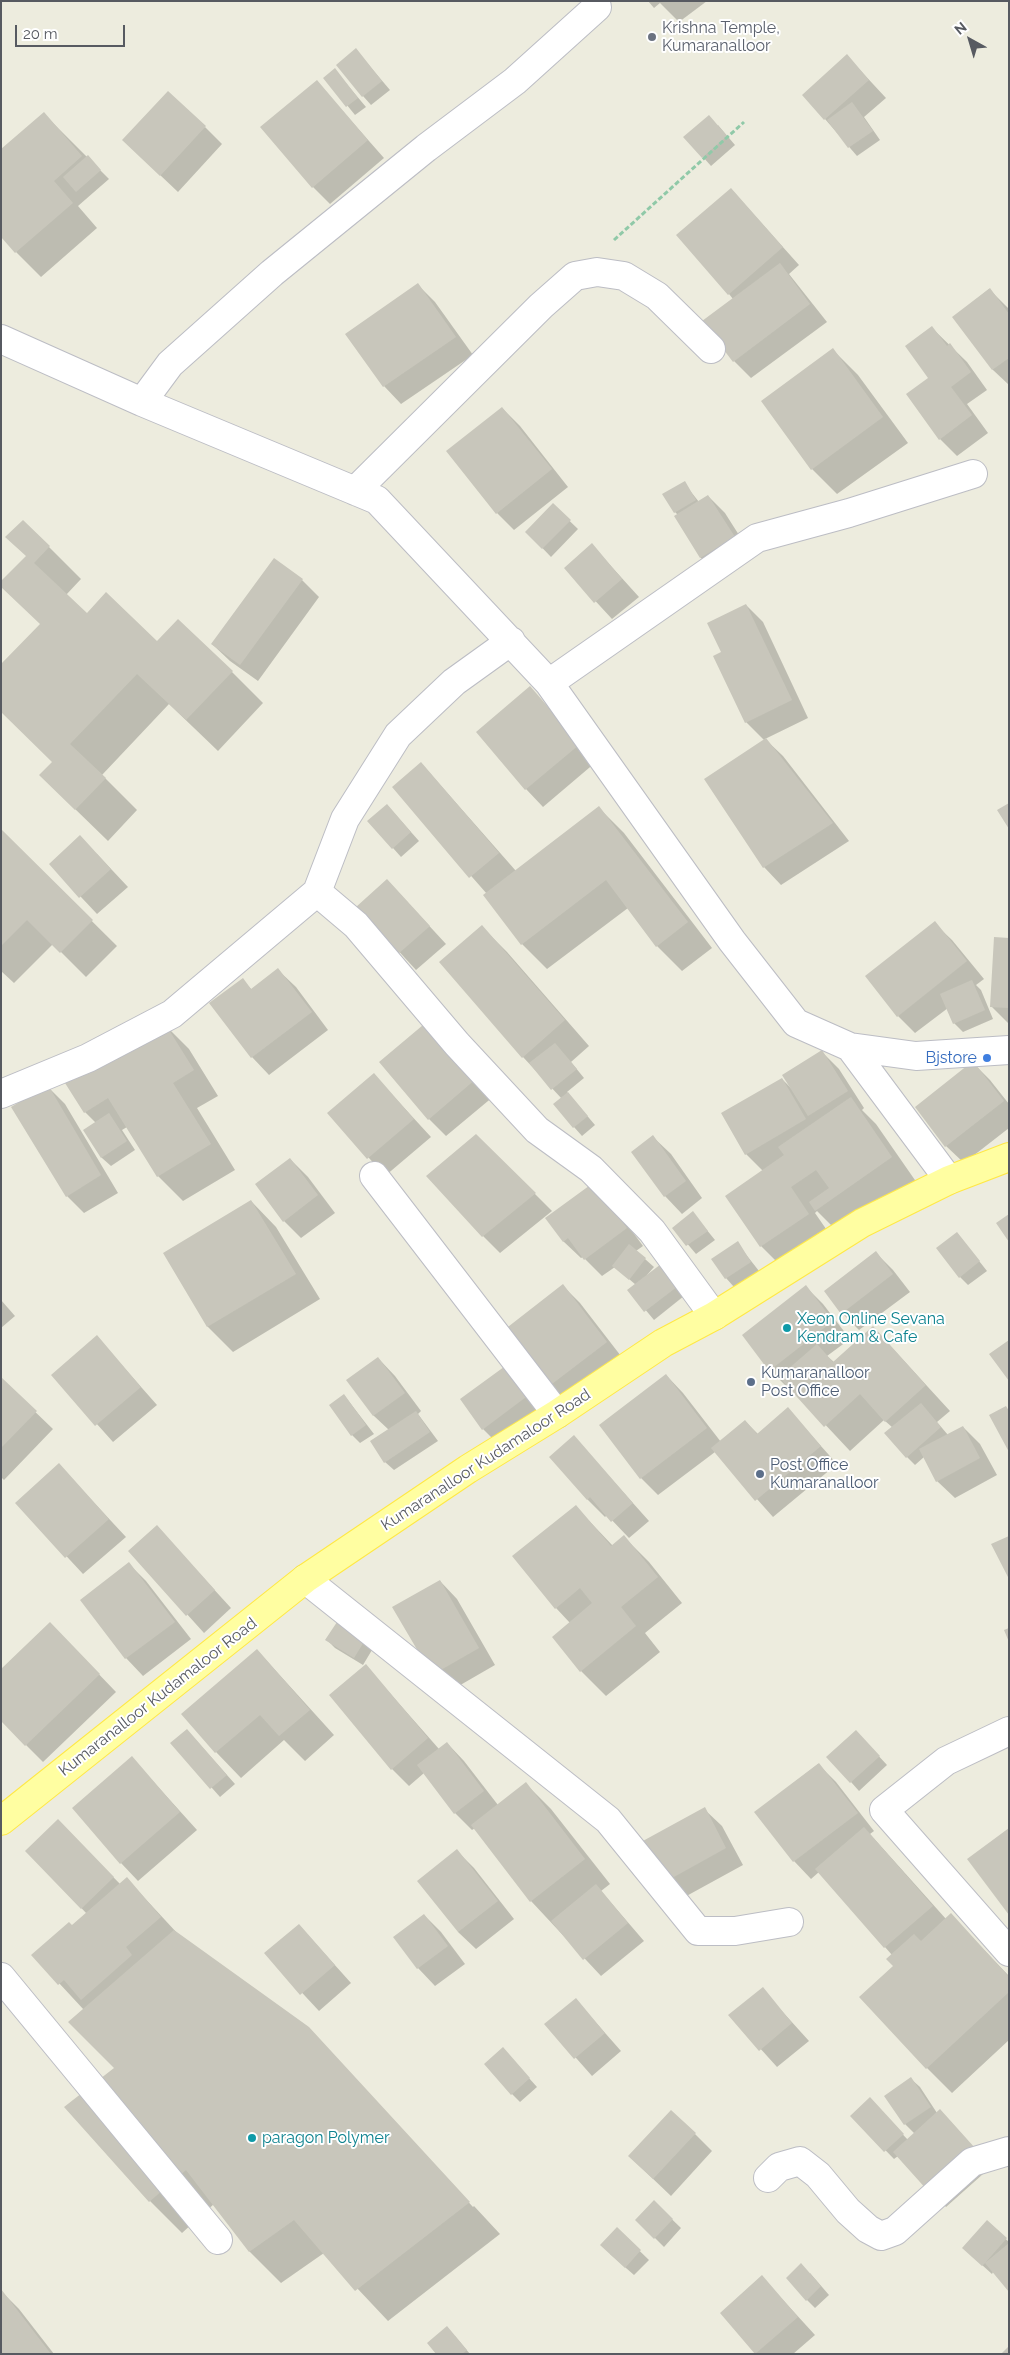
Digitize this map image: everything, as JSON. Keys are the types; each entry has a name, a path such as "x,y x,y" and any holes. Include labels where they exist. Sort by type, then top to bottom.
{"main road":[{"name":"Kumaranalloor Kudamaloor Road","path":"1,1822 305,1579 468,1469 557,1414 663,1343 714,1316 862,1223 949,1180 1009,1157"}],"street":[{"path":"142,402 170,364 272,273 426,148 515,81 597,7"},
{"path":"355,491 541,306 575,276 597,272 624,276 657,296 711,349"},
{"path":"1,339 142,402 377,500 511,641 548,683 732,941 796,1023 850,1047 916,1056 1009,1050"},
{"path":"548,683 757,538 848,513 973,474"},
{"path":"1,1094 88,1058 172,1014 317,892 345,819 398,735 454,682 511,641"},
{"path":"317,892 356,925 457,1044 537,1130 591,1169 652,1232 714,1316"},
{"path":"850,1047 949,1180"},
{"path":"374,1176 557,1414"},
{"path":"305,1579 608,1820 698,1931 735,1930 789,1922"},
{"path":"1009,1731 946,1761 884,1810 1009,1952"},
{"path":"1,1977 218,2240"},
{"path":"768,2178 779,2167 800,2161 818,2175 861,2223 881,2236 895,2231 972,2162 1009,2151"}],"path":[{"path":"575,276 744,122"}],"building":[{"path":"356,48 382,81 362,97 336,65"},
{"path":"847,54 869,80 824,120 802,95"},
{"path":"335,68 358,98 346,107 323,78"},
{"path":"317,80 368,140 312,188 260,127"},
{"path":"168,91 206,126 160,176 122,140"},
{"path":"852,102 873,131 848,148 827,120"},
{"path":"44,112 82,156 54,181 73,203 15,253 1,237 1,149"},
{"path":"709,115 727,136 702,158 683,137"},
{"path":"88,155 101,170 76,192 63,177"},
{"path":"731,188 783,247 728,295 676,235"},
{"path":"780,263 810,304 733,362 702,321"},
{"path":"418,283 456,337 383,387 345,334"},
{"path":"990,288 1009,314 1009,358 992,370 952,317"},
{"path":"932,326 947,346 950,343 971,372 951,387 972,415 939,440 906,394 928,378 905,346"},
{"path":"833,348 883,417 811,470 761,401"},
{"path":"502,407 552,469 496,514 446,451"},
{"path":"685,481 696,500 674,513 662,494"},
{"path":"708,495 735,537 700,558 674,516"},
{"path":"553,503 571,520 542,549 525,532"},
{"path":"23,520 50,546 34,563 87,613 106,592 157,641 178,619 233,671 186,720 137,674 70,744 106,778 75,810 39,775 52,762 1,712 1,664 40,624 1,587 1,581 26,556 5,537"},
{"path":"592,543 622,579 594,603 564,568"},
{"path":"274,558 303,579 240,665 211,644"},
{"path":"746,604 792,700 745,723 713,656 721,652 707,623"},
{"path":"530,686 580,744 525,790 476,732"},
{"path":"766,738 833,823 763,868 704,779"},
{"path":"421,762 499,853 469,878 392,787"},
{"path":"1009,803 1009,829 997,810"},
{"path":"387,804 411,832 392,849 367,821"},
{"path":"599,806 688,922 656,947 606,880 521,945 483,895"},
{"path":"1,829 93,920 60,953 27,920 1,946"},
{"path":"80,835 111,869 79,898 49,864"},
{"path":"387,879 430,926 398,954 356,907"},
{"path":"935,921 967,961 897,1017 865,976"},
{"path":"482,925 565,1020 522,1058 439,962"},
{"path":"994,937 1009,938 1009,1008 990,1007"},
{"path":"278,968 312,1012 251,1058 209,1003 243,978 251,989"},
{"path":"972,980 985,1010 953,1024 940,994"},
{"path":"429,1020 477,1078 428,1120 379,1062"},
{"path":"164,1022 194,1070 173,1083 211,1144 157,1177 108,1098 84,1113 65,1083"},
{"path":"555,1043 577,1069 551,1090 529,1063"},
{"path":"822,1050 848,1091 808,1116 782,1075"},
{"path":"973,1061 1004,1101 945,1147 915,1107"},
{"path":"374,1073 414,1119 367,1159 327,1113"},
{"path":"782,1078 806,1119 745,1155 721,1113"},
{"path":"48,1085 101,1175 66,1197 11,1107"},
{"path":"568,1092 588,1116 573,1128 553,1104"},
{"path":"851,1097 892,1157 815,1211 809,1202 829,1188 816,1170 791,1187 809,1214 760,1247 725,1196 784,1155 778,1147"},
{"path":"109,1113 127,1141 101,1158 83,1130"},
{"path":"476,1134 536,1193 482,1237 426,1176"},
{"path":"653,1135 686,1181 664,1197 631,1152"},
{"path":"290,1158 318,1195 283,1222 255,1184"},
{"path":"593,1183 627,1228 584,1260 568,1238 563,1242 545,1218"},
{"path":"251,1200 296,1274 207,1327 163,1253"},
{"path":"693,1211 708,1231 686,1246 672,1228"},
{"path":"1009,1214 1009,1242 996,1223"},
{"path":"957,1232 980,1261 959,1278 936,1248"},
{"path":"738,1241 751,1262 725,1279 711,1259"},
{"path":"629,1244 646,1258 629,1280 612,1266"},
{"path":"876,1251 893,1274 841,1314 824,1291"},
{"path":"665,1261 682,1283 644,1312 627,1290"},
{"path":"563,1284 607,1342 548,1387 504,1330"},
{"name":"Xeon Online Sevana Kendram & Cafe","path":"806,1285 833,1321 769,1371 742,1335"},
{"path":"873,1326 926,1385 885,1422 860,1394 824,1427 779,1377 817,1344 833,1362"},
{"path":"97,1335 141,1387 95,1426 51,1375"},
{"path":"1009,1340 1009,1381 989,1354"},
{"path":"378,1357 405,1393 373,1416 346,1380"},
{"path":"508,1364 530,1394 482,1430 460,1399"},
{"path":"666,1374 707,1428 640,1479 599,1425"},
{"path":"1,1377 37,1411 1,1448"},
{"path":"344,1394 366,1425 351,1436 329,1405"},
{"path":"921,1403 941,1427 906,1458 884,1433"},
{"path":"1006,1406 1009,1411 1009,1452 989,1415"},
{"name":"Post Office Kumaranalloor","path":"788,1407 821,1446 755,1501 711,1448 745,1420 757,1434"},
{"path":"416,1411 430,1432 384,1463 370,1441"},
{"path":"963,1426 980,1458 936,1482 919,1449"},
{"path":"574,1435 633,1503 611,1522 590,1497 587,1500 549,1457"},
{"path":"59,1463 109,1519 65,1558 15,1503"},
{"path":"576,1505 611,1546 624,1535 658,1577 621,1607 636,1626 580,1672 552,1637 592,1603 580,1588 555,1609 512,1556"},
{"path":"157,1525 215,1590 186,1616 128,1551"},
{"path":"1009,1536 1009,1579 991,1544"},
{"path":"129,1562 175,1622 125,1659 80,1600"},
{"path":"440,1580 479,1648 432,1675 392,1607"},
{"path":"50,1622 100,1674 25,1746 1,1721 1,1669"},
{"path":"337,1622 365,1640 354,1658 325,1640"},
{"path":"1009,1628 1009,1642 1004,1630"},
{"path":"257,1649 310,1710 279,1736 260,1715 215,1753 181,1714"},
{"path":"366,1664 428,1738 391,1770 329,1695"},
{"path":"187,1729 227,1775 210,1789 170,1743"},
{"path":"856,1730 880,1756 850,1783 826,1757"},
{"path":"447,1742 484,1791 454,1814 417,1765"},
{"path":"132,1756 180,1812 120,1864 72,1808"},
{"path":"819,1763 858,1813 793,1862 754,1812"},
{"path":"526,1782 585,1859 530,1902 471,1825"},
{"path":"705,1807 726,1848 663,1883 641,1842"},
{"path":"58,1819 114,1877 81,1909 25,1851"},
{"path":"864,1827 933,1906 884,1948 815,1869"},
{"path":"1009,1828 1009,1915 967,1859"},
{"path":"457,1849 498,1901 458,1932 417,1881"},
{"path":"127,1877 161,1917 126,1947 132,1955 81,2000 64,1980 58,1985 31,1955 69,1922 72,1925"},
{"path":"596,1884 628,1923 583,1960 551,1921"},
{"path":"951,1913 1009,1977 1009,1992 926,2069 859,1997 893,1966 886,1959 914,1934 921,1941"},
{"path":"424,1914 448,1946 417,1969 393,1937"},
{"path":"299,1924 335,1965 300,1995 264,1953"},
{"name":"paragon Polymer","path":"174,1930 309,2027 470,2202 355,2291 294,2220 249,2252 186,2170 149,2202 64,2107 114,2068 68,2022"},
{"path":"763,1987 792,2023 759,2051 728,2015"},
{"path":"576,1998 605,2033 574,2059 544,2024"},
{"path":"503,2047 530,2078 511,2095 484,2064"},
{"path":"911,2077 931,2107 904,2125 884,2096"},
{"path":"870,2097 904,2134 884,2152 850,2116"},
{"path":"940,2109 975,2148 928,2191 893,2152"},
{"path":"671,2110 696,2133 653,2179 628,2156"},
{"path":"654,2200 673,2219 654,2239 635,2220"},
{"path":"987,2220 1007,2238 982,2266 962,2248"},
{"path":"617,2227 641,2250 625,2268 600,2245"},
{"path":"1009,2243 1009,2292 985,2263"},
{"path":"801,2263 821,2286 806,2301 786,2278"},
{"path":"762,2275 798,2317 755,2354 720,2313"},
{"path":"1,2289 51,2354 1,2354"},
{"path":"447,2326 467,2350 462,2354 436,2354 427,2343"},
{"path":"1009,2346 1009,2354 1001,2354"}],"place":[{"name":"Krishna Temple, Kumaranalloor","path":"652,37"},
{"name":"Bjstore","path":"987,1058"},
{"name":"Xeon Online Sevana Kendram & Cafe","path":"787,1328"},
{"name":"Kumaranalloor Post Office","path":"751,1382"},
{"name":"Post Office Kumaranalloor","path":"760,1474"},
{"name":"paragon Polymer","path":"252,2138"}]}
